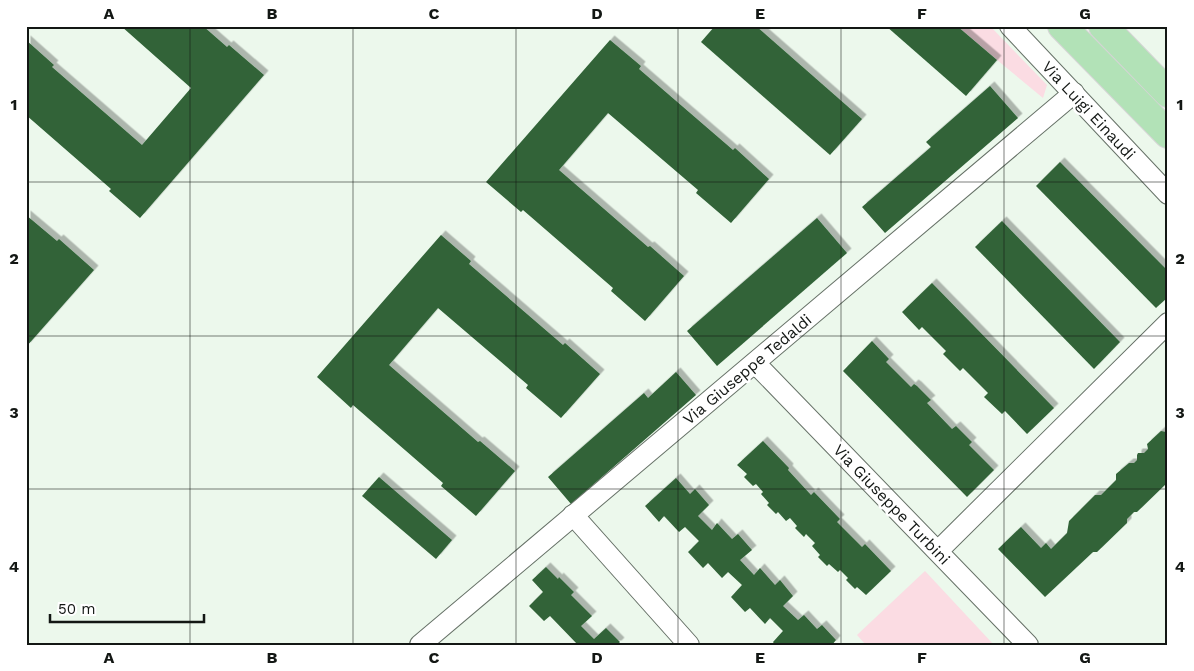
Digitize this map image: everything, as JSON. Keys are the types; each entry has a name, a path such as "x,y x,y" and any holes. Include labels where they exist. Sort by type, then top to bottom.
{"main road":[{"path":"1062,26 1168,134"},
{"path":"1103,26 1168,93"}],"street":[{"name":"Via Luigi Einaudi","path":"1010,26 1168,194"},
{"name":"Via Giuseppe Tedaldi","path":"420,645 1074,93"},
{"path":"938,551 1168,323"},
{"name":"Via Giuseppe Turbini","path":"755,363 1028,645"},
{"path":"573,516 689,645"}],"shaded area":[{"path":"957,26 990,26 1047,85 1043,98 997,60"},
{"path":"925,571 994,645 866,645 857,635"}],"building":[{"path":"121,26 203,26 264,75 140,218 109,191 111,189 26,115 26,40 54,65 52,67 142,145 191,88"},
{"path":"715,26 756,26 862,119 830,155 701,42"},
{"path":"886,26 957,26 997,60 966,96"},
{"path":"610,40 641,66 639,69 733,150 735,148 769,179 731,223 696,193 698,190 608,113 559,170 684,276 645,321 611,291 613,288 523,210 521,212 486,182"},
{"path":"990,86 1018,118 885,233 862,207 931,147 926,142"},
{"path":"1060,162 1168,271 1168,297 1156,308 1036,186"},
{"path":"26,215 57,241 59,239 94,270 26,347"},
{"path":"817,218 847,253 717,366 687,331"},
{"path":"1002,221 1120,342 1094,369 975,247"},
{"path":"441,235 471,261 469,264 563,345 565,343 600,374 561,418 526,388 528,385 438,308 389,365 478,442 480,441 515,471 476,516 441,486 443,483 353,405 351,408 317,377"},
{"path":"932,283 1054,408 1027,434 1005,411 1002,414 984,397 988,393 963,368 960,371 943,354 946,351 922,327 919,330 902,312"},
{"path":"872,341 889,359 886,362 911,387 914,384 931,400 927,403 952,429 956,426 972,442 969,445 994,470 967,497 843,371"},
{"path":"676,372 696,395 571,504 548,477 644,393 648,398"},
{"path":"1168,430 1168,482 1137,512 1134,512 1127,519 1127,523 1097,552 1093,552 1045,597 998,549 1021,527 1041,548 1046,543 1051,549 1067,533 1069,521 1095,495 1101,495 1116,480 1116,474 1129,463 1134,463 1137,460 1138,453 1144,453 1148,449 1147,444 1161,431 1166,432"},
{"path":"763,441 811,495 814,492 840,519 837,522 862,547 865,544 891,571 866,595 857,587 855,589 840,570 838,572 829,564 827,566 818,557 820,555 812,546 815,543 806,534 804,537 795,528 797,526 790,518 786,521 778,512 776,514 767,505 769,503 761,494 763,492 756,484 753,486 744,477 747,474 737,465"},
{"path":"379,477 452,540 436,559 362,496"},
{"path":"676,478 690,494 695,489 709,505 698,516 712,530 717,523 732,539 738,534 752,550 740,560 754,575 760,568 775,585 780,580 793,596 783,606 798,620 804,615 817,629 822,625 836,640 832,645 775,645 773,642 783,631 770,618 765,624 750,608 745,612 731,597 742,585 728,572 722,578 708,563 703,568 688,552 699,541 685,527 679,532 664,516 659,522 645,506"},
{"path":"546,567 574,592 571,595 592,616 581,626 594,639 606,628 620,642 617,645 578,645 550,616 544,621 529,606 543,592 532,580"}]}
